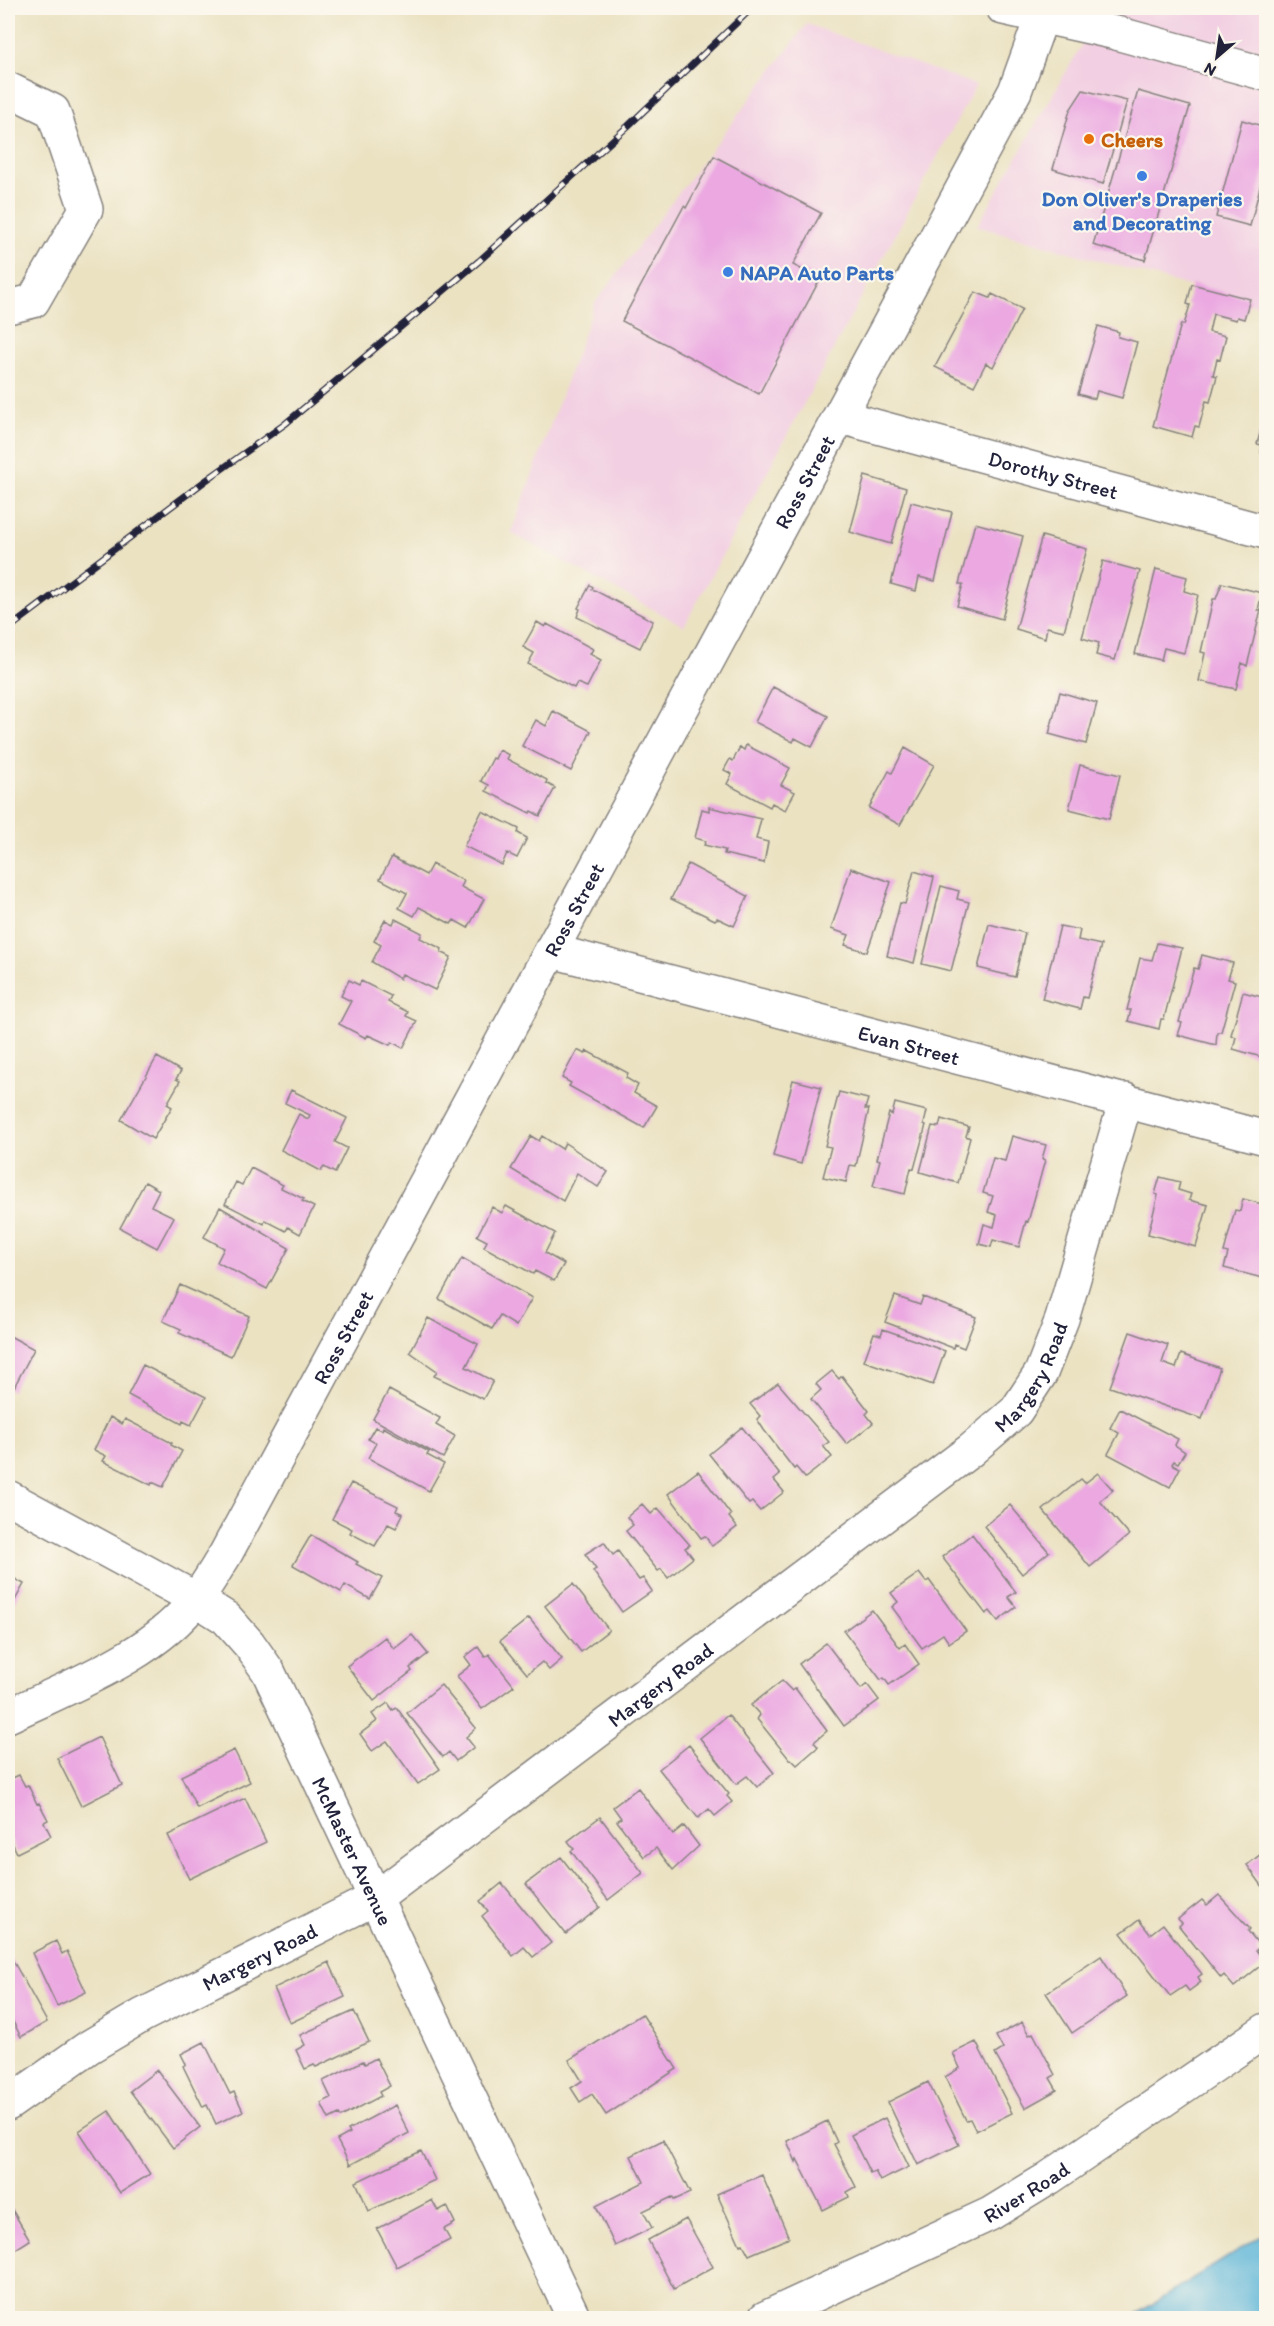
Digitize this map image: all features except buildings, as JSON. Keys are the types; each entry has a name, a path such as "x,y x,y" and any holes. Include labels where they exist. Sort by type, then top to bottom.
{"street":[{"path":"1002,8 1044,11 1266,74"},
{"name":"Ross Street","path":"8,1716 119,1662 160,1636 196,1599 225,1555 1015,91 1044,11"},
{"path":"8,88 53,111 86,209 33,301 8,307"},
{"name":"Dorothy Street","path":"841,417 1266,532"},
{"name":"Evan Street","path":"552,951 1266,1138"},
{"name":"Margery Road","path":"8,2104 89,2047 143,2015 376,1898 971,1450 1016,1412 1041,1373 1062,1319 1126,1100"},
{"name":"McMaster Avenue","path":"8,1497 196,1599 226,1618 249,1644 268,1671 574,2319"},
{"name":"River Road","path":"765,2319 990,2214 1049,2178 1266,2030"}],"shaded area":[{"path":"1103,8 1266,8 1266,308 977,226"},
{"path":"807,24 976,85 684,626 511,533 595,303"}],"water":[{"path":"1266,2233 1266,2318 1130,2318"}],"railway":[{"path":"8,629 285,424 479,261 628,126 752,8"}],"place":[{"name":"Cheers","path":"1089,139"},
{"name":"Don Oliver's Draperies and Decorating","path":"1142,176"},
{"name":"NAPA Auto Parts","path":"728,272"}]}
